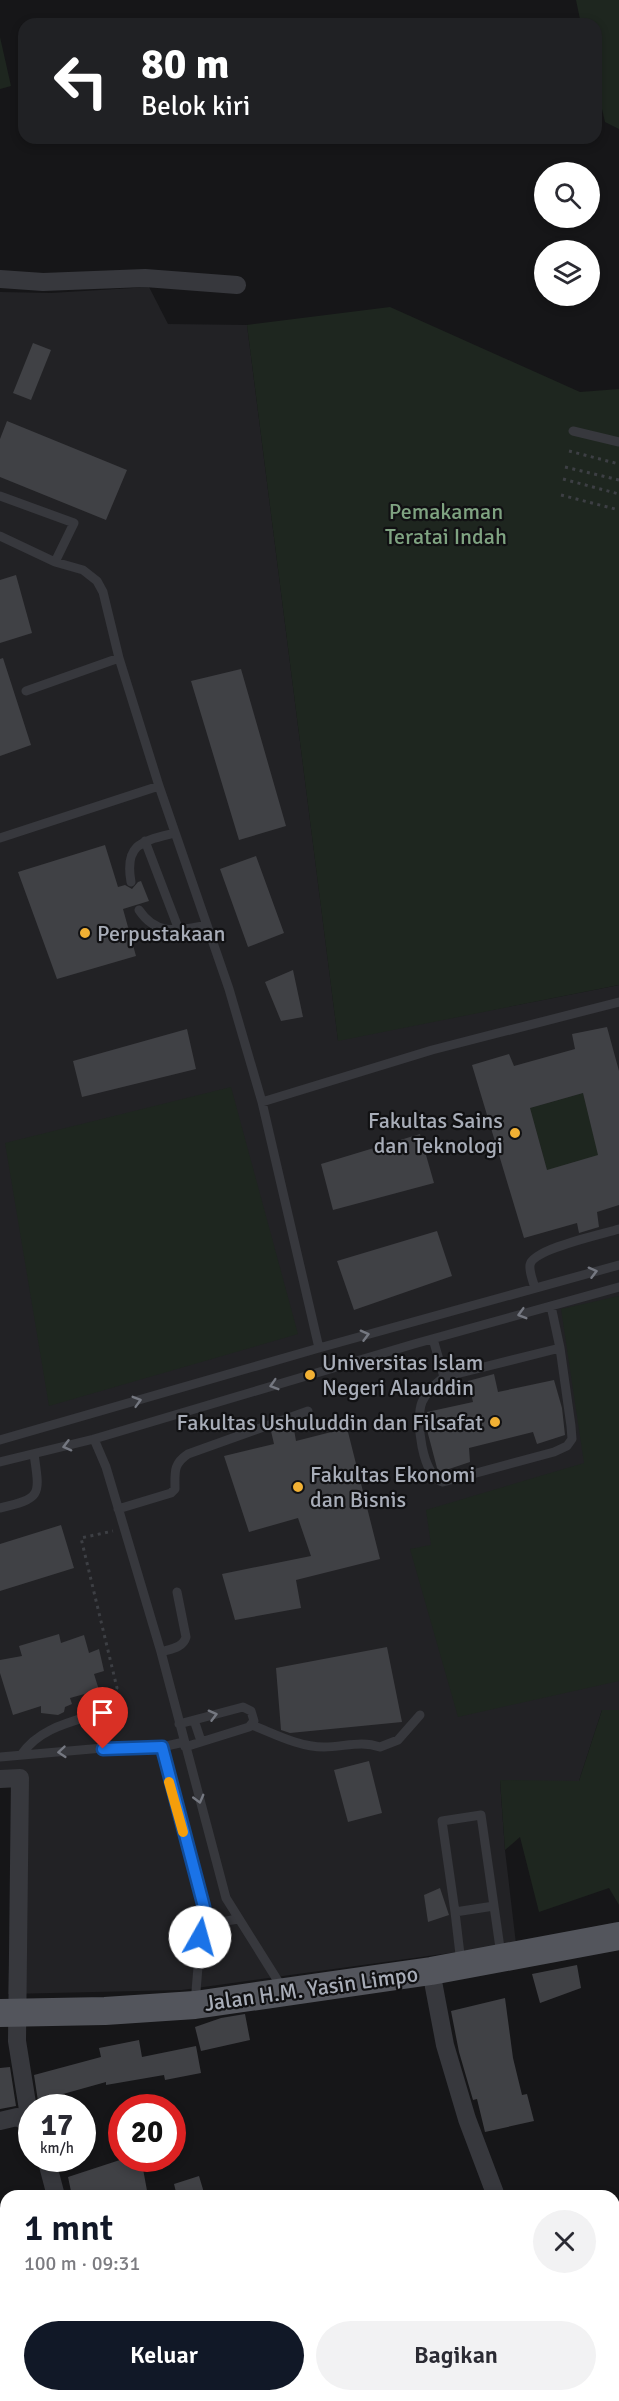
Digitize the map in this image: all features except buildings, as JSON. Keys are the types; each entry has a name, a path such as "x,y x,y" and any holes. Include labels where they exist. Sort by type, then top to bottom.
{"main road":[{"name":"Jalan H.M. Yasin Limpo","path":"9,2013 195,2005 284,1990 431,1971 619,1936"}],"street":[{"path":"0,279 43,282 145,278 237,285"},
{"path":"0,1779 20,1778 9,2013 18,2041 26,2094"},
{"path":"431,1971 445,2045 467,2119 494,2190"},
{"path":"0,2121 18,2117"},
{"path":"50,2172 54,2190"}],"lane":[{"path":"573,431 619,442"},
{"path":"0,496 74,523 55,562"},
{"path":"0,536 55,562 83,570 97,580 103,592 120,658 159,786 229,989 262,1102 319,1348"},
{"path":"26,691 120,658"},
{"path":"0,838 159,786"},
{"path":"131,882 128,866 135,848 145,841 175,833"},
{"path":"145,841 179,930"},
{"path":"139,910 154,926 179,930 207,925"},
{"path":"262,1102 432,1050 619,1002"},
{"path":"535,1288 530,1264 532,1258 559,1246 619,1229"},
{"path":"0,1440 319,1348 619,1266"},
{"path":"0,1462 94,1439 619,1287"},
{"path":"551,1306 560,1348 572,1439 567,1446 554,1452 442,1482 433,1478 422,1446 419,1417 422,1402 430,1389 444,1377 560,1348"},
{"path":"433,1339 444,1377"},
{"path":"118,1509 171,1493 175,1489 174,1471 178,1460 188,1454 308,1411"},
{"path":"94,1439 106,1467 161,1652 226,1898 284,1990"},
{"path":"0,1508 26,1502 33,1497 38,1482 34,1454"},
{"path":"161,1652 181,1646 185,1642 177,1592"},
{"path":"179,1724 243,1707 251,1711 254,1721 252,1725"},
{"path":"21,1755 28,1745 49,1729 103,1712 103,1749"},
{"path":"0,1757 184,1745 252,1725 309,1745 324,1747 369,1743 380,1747 398,1740 420,1715"},
{"path":"194,1720 201,1741"},
{"path":"162,1747 204,1907 195,2005"},
{"path":"462,1965 442,1821 452,1819 481,1815 501,1958"},
{"path":"455,1912 494,1906"},
{"path":"203,1925 238,1919"}],"path":[{"path":"569,451 619,464"},
{"path":"565,467 619,480"},
{"path":"563,479 619,494"},
{"path":"561,495 619,510"},
{"path":"103,1712 117,1688 81,1538 123,1529"}],"shaded area":[{"name":"Universitas Islam Negeri Alauddin","path":"149,287 168,324 247,325 338,1040 619,985 619,1710 602,1710 579,1781 500,1781 516,1944 182,1990 8,1994 15,1783 0,1784 0,292 51,293"}],"green space":[{"path":"576,0 619,0 619,129 605,122 602,109 602,18 580,18"},
{"path":"0,37 11,86 0,89"},
{"name":"Pemakaman Teratai Indah","path":"390,307 580,392 619,389 619,985 338,1041 247,325"},
{"path":"231,1087 298,1334 49,1406 5,1143"},
{"path":"583,1093 601,1164 586,1169 582,1160 564,1165 550,1181 530,1108"},
{"path":"619,1296 619,1681 458,1717 410,1549 431,1545 426,1510 584,1463 561,1309"},
{"path":"602,1710 619,1710 619,1905 609,1888 539,1912 520,1837 505,1850 500,1780 579,1781"}],"slow traffic":[{"path":"169,1782 183,1832"}],"place":[{"name":"Perpustakaan","path":"85,933"},
{"name":"Fakultas Sains dan Teknologi","path":"515,1133"},
{"name":"Universitas Islam Negeri Alauddin","path":"310,1375"},
{"name":"Fakultas Ushuluddin dan Filsafat","path":"495,1422"},
{"name":"Fakultas Ekonomi dan Bisnis","path":"298,1487"}],"route":[{"path":"103,1749 162,1747 166,1770 204,1907 200,1937"}]}
